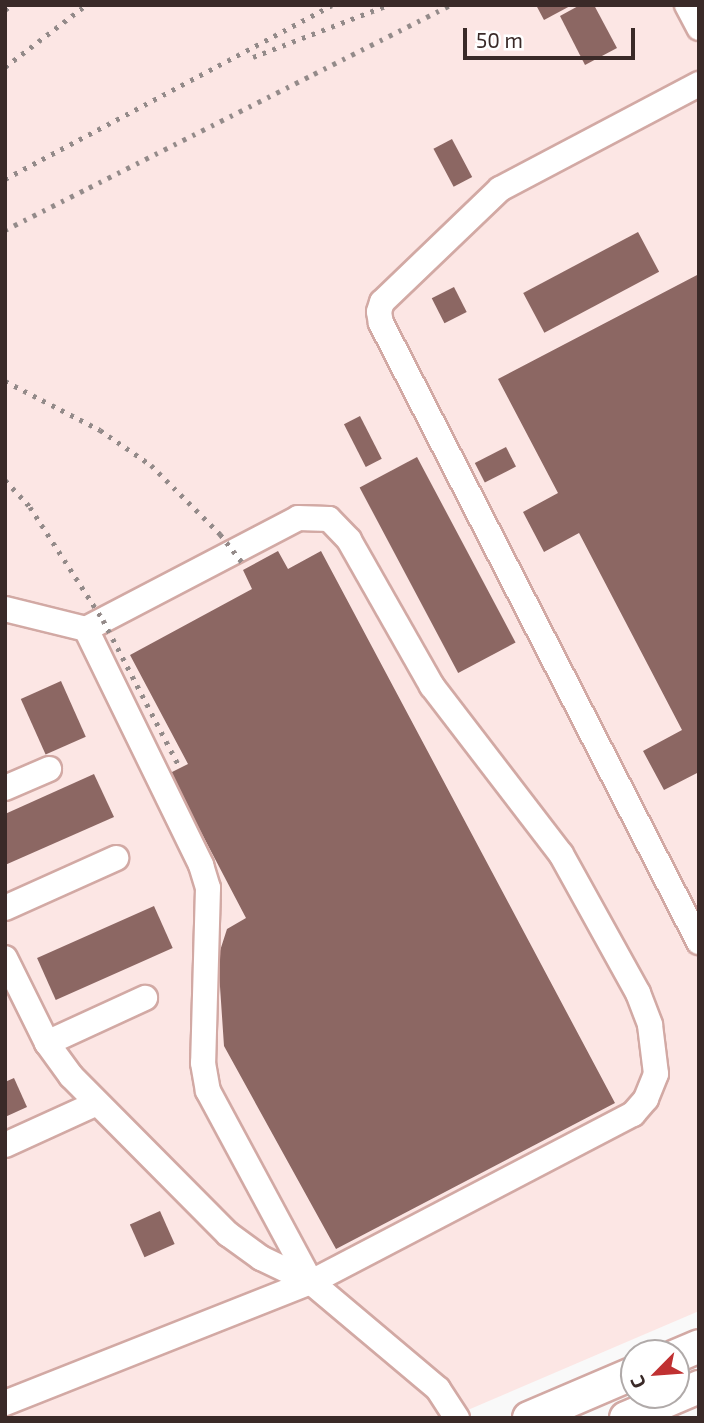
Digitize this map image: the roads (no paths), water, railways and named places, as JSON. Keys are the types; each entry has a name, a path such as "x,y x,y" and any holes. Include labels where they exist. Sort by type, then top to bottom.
{"main road":[{"path":"529,1418 620,1379"},
{"path":"626,1418 699,1387"}],"lane":[{"path":"687,5 699,28"},
{"path":"699,84 500,189 382,302 379,312 380,323 699,942"},
{"path":"5,609 86,629 298,518 329,519 349,540 432,685 561,854 638,993 650,1025 656,1074 646,1099 633,1114 311,1282 5,1404"},
{"path":"86,629 201,865 208,888 203,1063 208,1091 311,1282"},
{"path":"5,788 49,769"},
{"path":"5,908 116,858"},
{"path":"5,958 47,1043 97,1103 228,1234 261,1258 311,1282 438,1389 457,1418"},
{"path":"47,1043 145,998"},
{"path":"5,1145 97,1103"}],"railway":[{"path":"5,10 11,5"},
{"path":"5,67 86,5"},
{"path":"5,179 332,5"},
{"path":"253,57 388,5"},
{"path":"5,230 451,5"},
{"path":"5,381 100,430 151,465 220,534 242,562"},
{"path":"5,480 30,507 103,620 178,764"}]}
